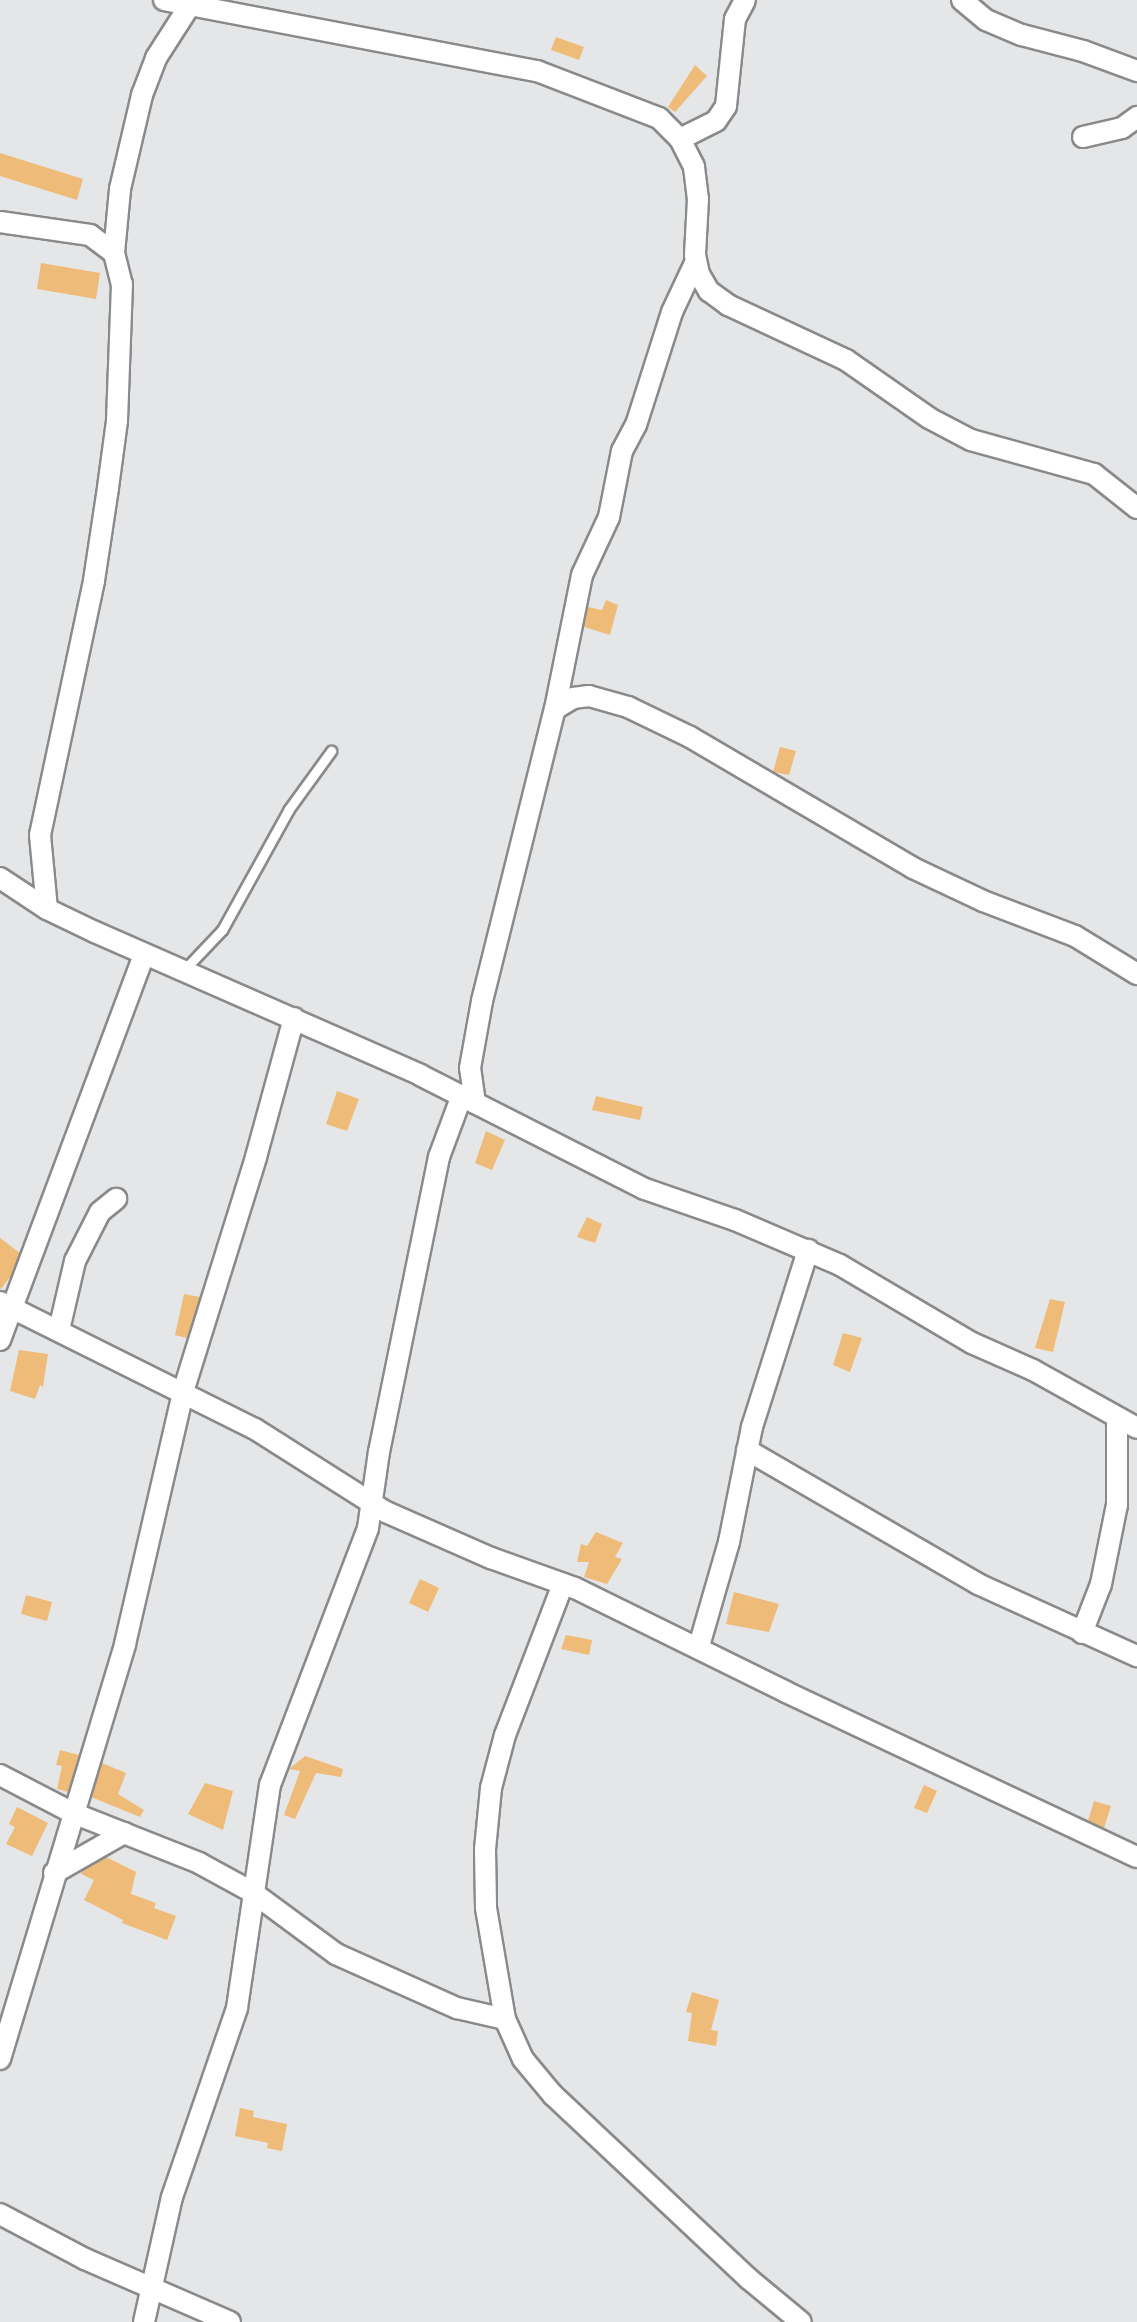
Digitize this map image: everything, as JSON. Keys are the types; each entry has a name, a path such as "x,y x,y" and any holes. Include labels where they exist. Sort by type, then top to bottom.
{"street":[{"path":"164,0 190,5 245,7 537,71 633,106 659,118 680,139 694,167 698,199 696,261 703,284 728,305 846,360 929,418 971,440 1095,474 1137,508"},
{"path":"680,139 716,121 726,106 735,19 745,0"},
{"path":"962,0 986,20 1022,35 1083,51 1137,71"},
{"path":"47,909 40,835 94,581 117,421 122,284 114,253 120,189 142,95 156,58 190,5"},
{"path":"1083,137 1122,128 1137,117"},
{"path":"0,222 90,235 114,253"},
{"path":"144,2322 172,2197 237,2008 252,1892 270,1785 285,1738 361,1554 372,1504 378,1452 439,1157 468,1099 472,1051 555,709 582,575 609,517 622,451 636,425 672,312 696,261"},
{"path":"555,709 573,698 589,696 628,707 690,737 913,868 983,901 1075,936 1137,974"},
{"path":"0,878 47,909 435,1082 645,1190 808,1250 878,1285 972,1343 1034,1370 1137,1428"},
{"path":"0,1340 6,1305 144,954"},
{"path":"0,2059 54,1873 125,1644 183,1392 256,1157 294,1018"},
{"path":"435,1082 456,1072 472,1051"},
{"path":"59,1330 75,1261 100,1212 116,1199"},
{"path":"699,1646 729,1542 747,1450 808,1250"},
{"path":"6,1305 183,1392 264,1435 372,1504 454,1543 564,1584 699,1646 786,1692 1137,1857"},
{"path":"1082,1633 1101,1584 1116,1514 1118,1419"},
{"path":"747,1450 978,1584 1137,1656"},
{"path":"564,1584 505,1735 491,1788 485,1849 486,1908 505,2019 523,2059 553,2095 749,2278 801,2322"},
{"path":"0,1775 73,1813 168,1848 252,1892 336,1954 457,2008 505,2019"},
{"path":"54,1873 124,1833"},
{"path":"0,2214 85,2259 153,2286 230,2322"}],"lane":[{"path":"183,971 222,930 289,809 331,751"}],"building":[{"path":"556,37 584,47 579,60 551,50"},
{"path":"695,65 707,76 675,112 668,107"},
{"path":"0,153 83,179 77,200 0,176"},
{"path":"41,263 100,273 96,299 37,289"},
{"path":"606,600 618,605 610,635 584,627 588,607 602,610"},
{"path":"780,747 796,751 789,775 773,772"},
{"path":"337,1091 359,1099 347,1131 326,1124"},
{"path":"596,1096 643,1107 640,1120 592,1110"},
{"path":"486,1131 505,1140 492,1170 475,1163"},
{"path":"587,1217 602,1224 595,1243 577,1237"},
{"path":"0,1238 20,1253 11,1276 0,1290"},
{"path":"184,1294 200,1297 187,1338 175,1335"},
{"path":"1050,1299 1065,1302 1053,1352 1035,1348"},
{"path":"843,1333 862,1338 850,1372 833,1365"},
{"path":"19,1350 48,1354 43,1387 40,1385 35,1399 10,1391"},
{"path":"596,1532 623,1543 615,1557 622,1559 607,1584 584,1577 589,1562 577,1562 581,1544 587,1546"},
{"path":"420,1579 439,1588 428,1612 409,1603"},
{"path":"734,1592 779,1604 769,1632 726,1624"},
{"path":"26,1595 52,1602 47,1621 21,1614"},
{"path":"566,1635 592,1640 589,1655 561,1649"},
{"path":"60,1750 79,1755 68,1792 57,1789 62,1766 56,1765"},
{"path":"305,1756 343,1769 341,1777 316,1773 295,1819 284,1815 300,1771 289,1769"},
{"path":"102,1763 126,1773 118,1794 144,1810 140,1817 91,1797"},
{"path":"205,1783 233,1791 223,1830 188,1814"},
{"path":"924,1785 937,1791 927,1813 914,1808"},
{"path":"1094,1801 1111,1806 1104,1828 1088,1821"},
{"path":"17,1807 48,1823 32,1856 6,1844 15,1827 9,1824"},
{"path":"106,1857 136,1872 131,1894 156,1903 154,1908 176,1916 167,1940 122,1923 123,1920 84,1900 94,1880 81,1874 82,1871"},
{"path":"692,1992 719,2000 711,2030 718,2031 716,2046 688,2041 692,2013 686,2012"},
{"path":"240,2108 254,2111 253,2117 287,2124 282,2151 267,2148 268,2143 235,2136"}]}
